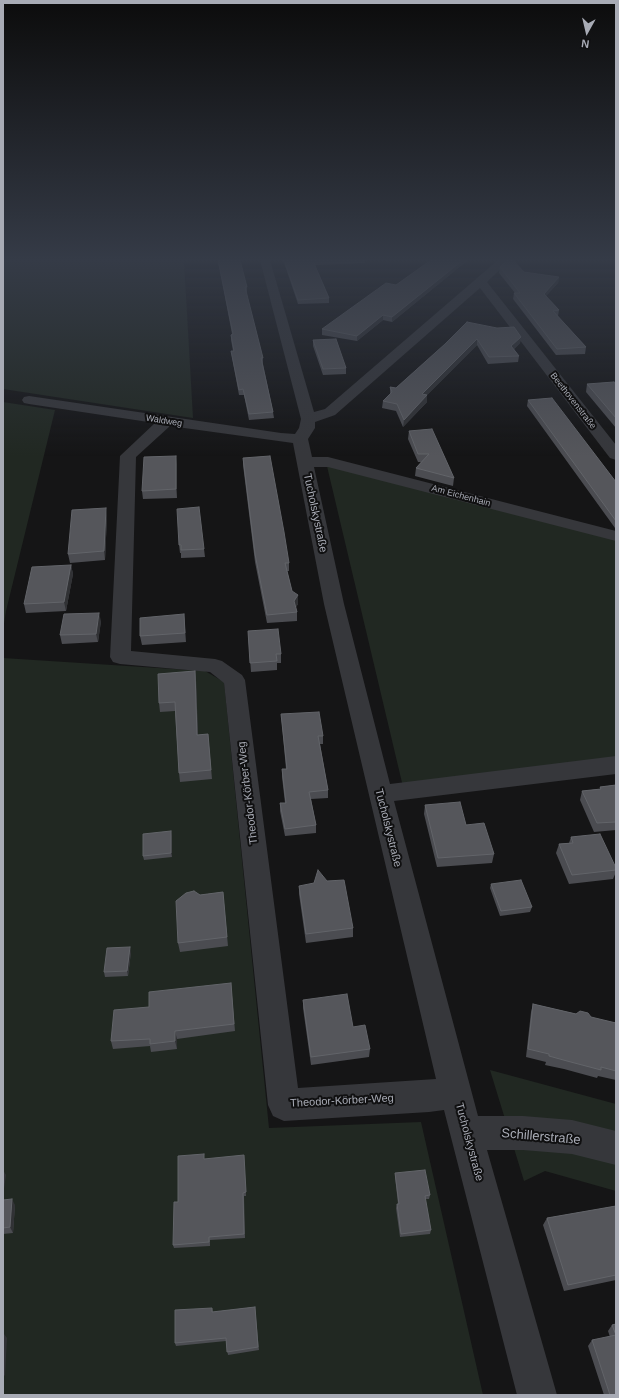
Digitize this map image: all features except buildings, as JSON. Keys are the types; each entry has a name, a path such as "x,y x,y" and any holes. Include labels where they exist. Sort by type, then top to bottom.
{"street":[{"name":"Tucholskystraße","path":"279,325 304,440 334,604 455,1092 537,1395"},
{"path":"304,440 330,412 430,325"},
{"name":"Beethovenstraße","path":"514,325 616,455"},
{"name":"Waldweg","path":"29,400 281,438 304,440"},
{"name":"Theodor-Körber-Weg","path":"166,421 128,456 120,657 215,666 234,680 284,1105 429,1096 455,1092"},
{"name":"Am Eichenhain","path":"304,440 328,462 616,536"},
{"path":"380,794 616,766"},
{"name":"Schillerstraße","path":"466,1133 523,1133 572,1137 616,1148"}],"shaded area":[{"path":"3,325 188,325 193,418 3,389"},
{"path":"3,402 55,410 6,611 3,630"},
{"path":"326,462 616,536 616,765 404,791"},
{"path":"3,658 205,671 224,682 269,1128 421,1122 483,1395 3,1395"},
{"path":"490,1070 616,1104 616,1191 545,1171 524,1181"}]}
